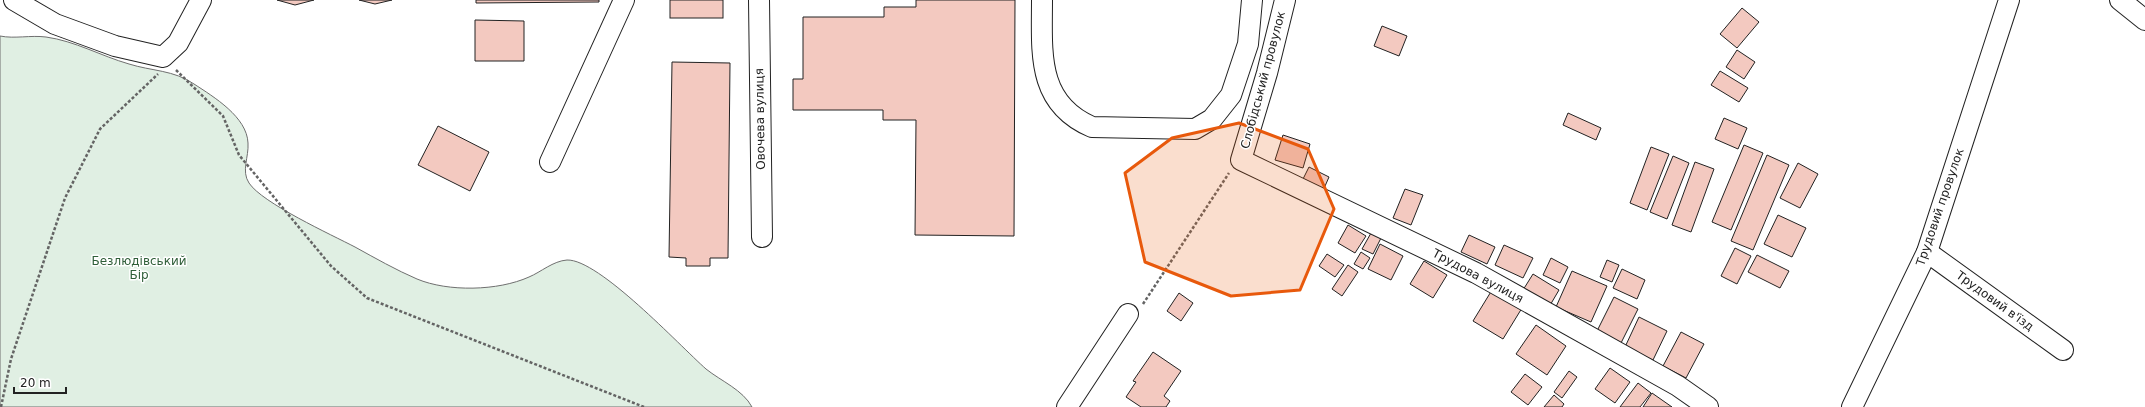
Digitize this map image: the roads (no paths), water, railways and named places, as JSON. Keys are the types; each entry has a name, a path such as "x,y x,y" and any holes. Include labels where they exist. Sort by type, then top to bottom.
{"street":[{"path":"14,0 55,24 115,46 163,57 178,43 201,0"},
{"path":"550,162 624,0"},
{"name":"Овочева вулиця","path":"759,0 762,238"},
{"path":"1042,0 1045,75 1050,89 1067,112 1079,121 1092,127 1196,129 1212,119 1231,95 1248,44 1252,0"},
{"name":"Слобідський провулок","path":"1241,160 1267,73 1286,0"},
{"name":"Трудовий провулок","path":"1852,407 1927,252 2009,0"},
{"path":"2120,0 2145,20"},
{"name":"Трудова вулиця","path":"1241,160 1476,273 1678,386 1708,407"},
{"name":"Трудовий в'їзд","path":"1927,252 2063,350"},
{"path":"1067,407 1128,314"}],"park label":[{"name":"Безлюдівський Бір","path":"139,268"}]}
